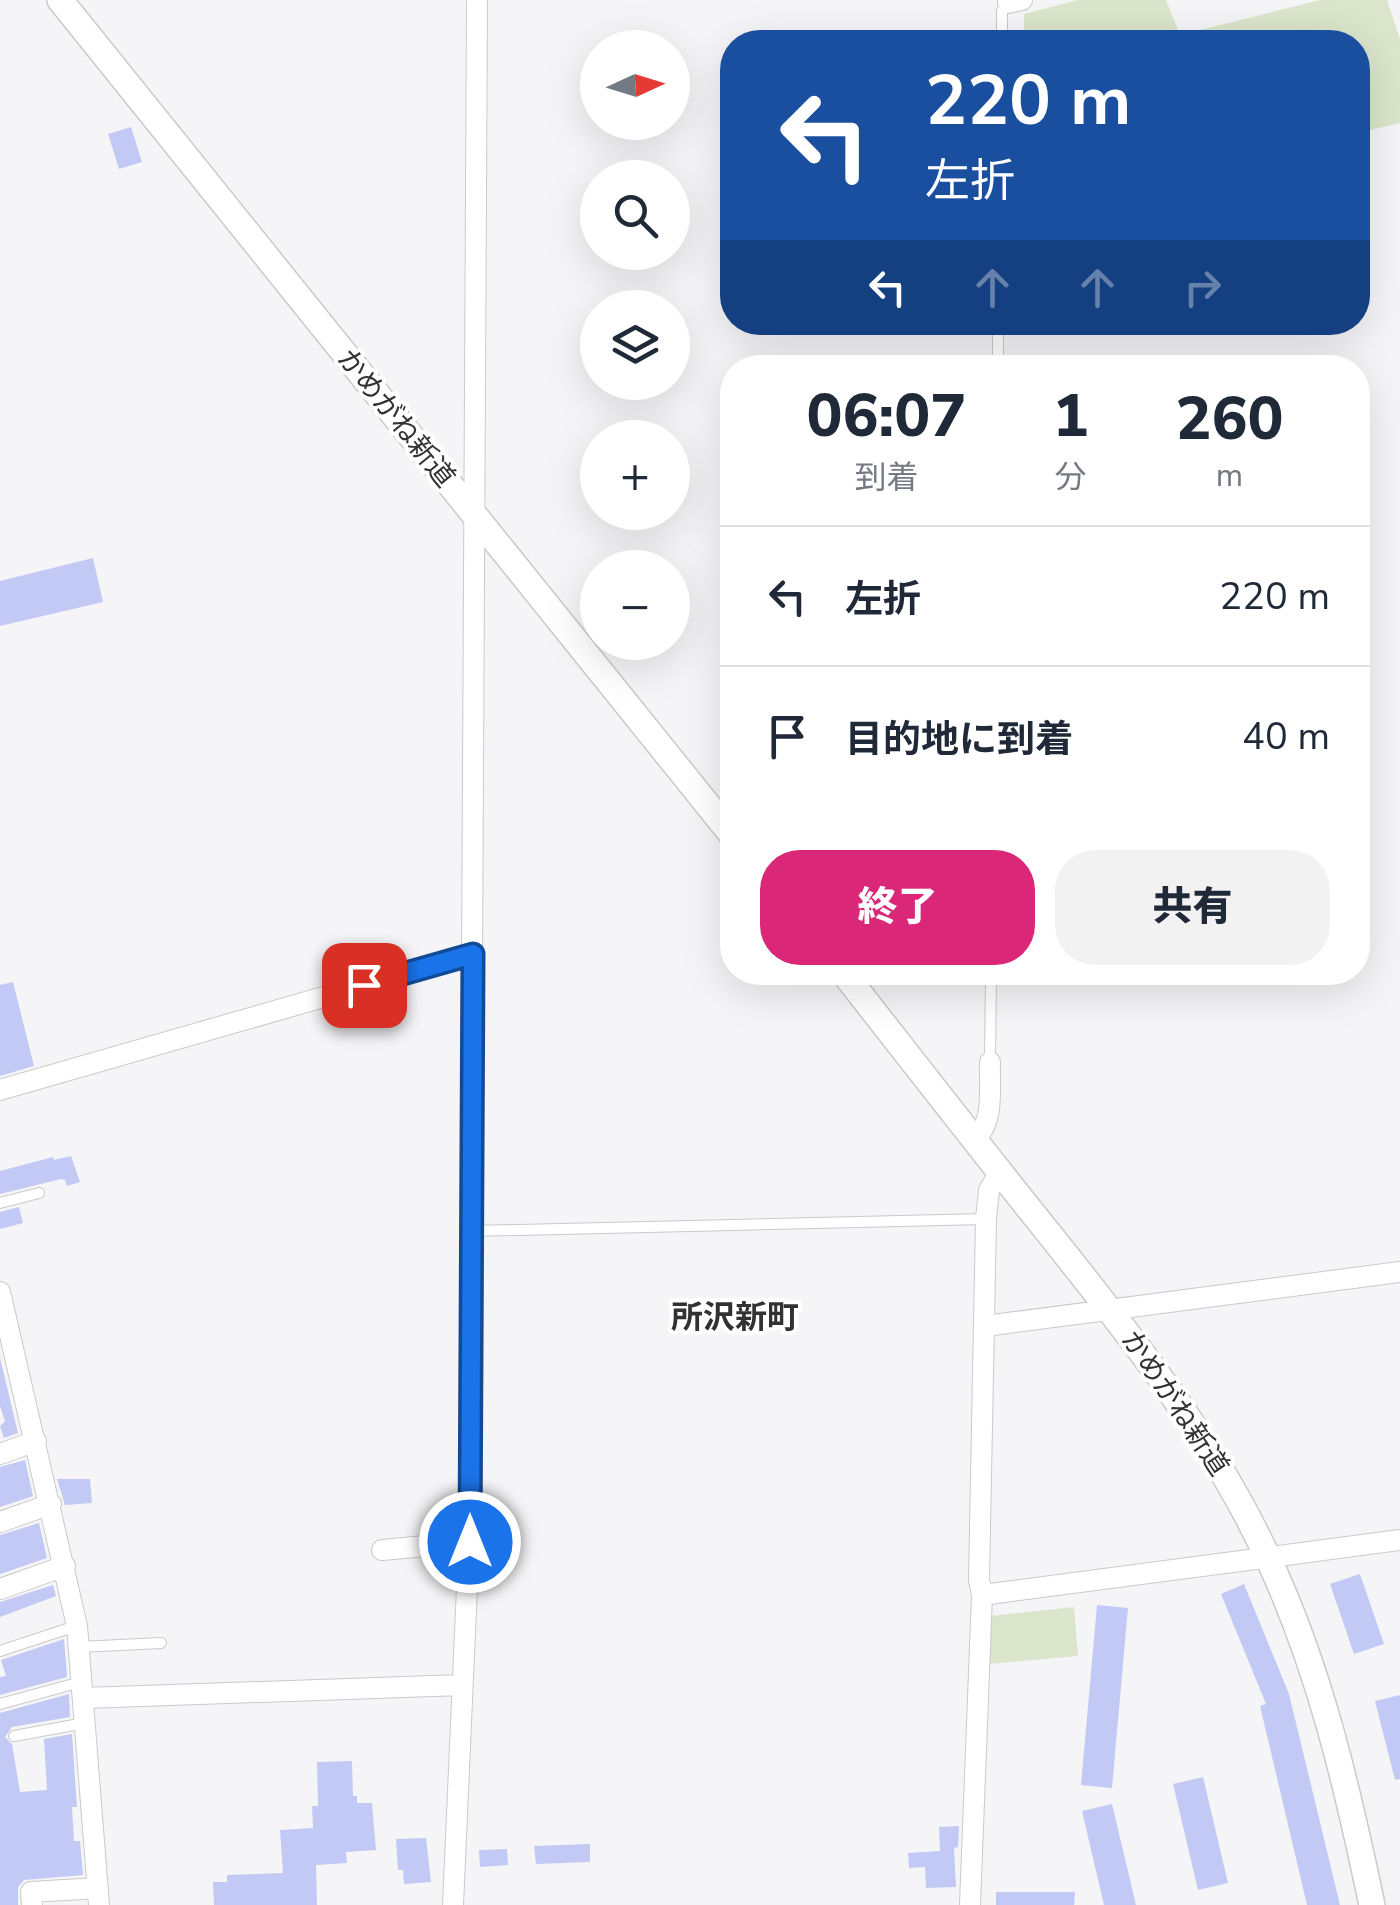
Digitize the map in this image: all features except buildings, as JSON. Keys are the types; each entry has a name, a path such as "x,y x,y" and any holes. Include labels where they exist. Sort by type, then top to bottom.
{"street":[{"name":"かめがね新道","path":"60,0 720,820"},
{"path":"453,1905 470,1542 477,0"},
{"path":"0,1090 473,954"},
{"name":"かめがね新道","path":"853,985 1113,1311 1194,1424 1268,1557 1302,1640 1333,1737 1372,1905"},
{"path":"974,1140 984,1132 989,1115 990,1062"},
{"path":"970,1905 982,1595 978,1580 986,1219 989,1190 1000,1172"},
{"path":"985,1326 1400,1272"},
{"path":"0,1292 6,1346 36,1441 66,1566 78,1636 99,1896 32,1892 32,1905"},
{"path":"0,1454 36,1441"},
{"path":"0,1522 51,1504"},
{"path":"982,1595 1400,1540"},
{"path":"382,1550 470,1542"},
{"path":"0,1589 66,1566"},
{"path":"83,1690 462,1684"}],"lane":[{"path":"1002,30 1002,11 1013,1"},
{"path":"990,1062 991,985"},
{"path":"0,1204 39,1193"},
{"path":"472,1231 986,1219"},
{"path":"0,1651 78,1636 161,1643"},
{"path":"0,1704 83,1690"},
{"path":"14,1736 85,1723"}],"green space":[{"path":"1078,0 1166,0 1178,30 1024,30 1024,14"},
{"path":"1320,0 1387,0 1400,39 1400,123 1370,130 1370,30 1200,30"},
{"path":"1074,1607 1078,1656 989,1664 990,1616"}],"district":[{"name":"所沢新町","path":"735,1317"}],"route":[{"path":"364,985 473,954 470,1542"}]}
